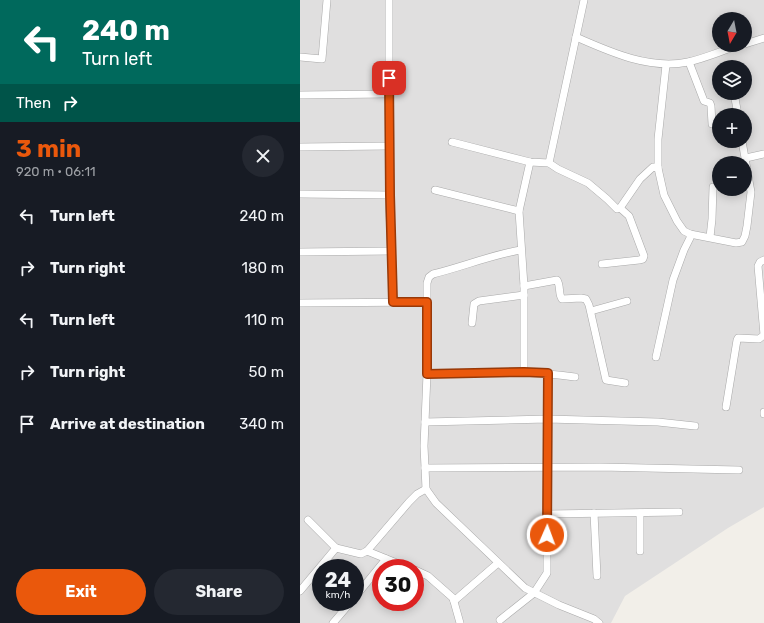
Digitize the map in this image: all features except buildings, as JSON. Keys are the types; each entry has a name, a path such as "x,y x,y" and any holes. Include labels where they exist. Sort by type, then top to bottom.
{"street":[{"path":"300,57 322,59 327,0"},
{"path":"389,0 388,94 393,302"},
{"path":"549,163 584,0"},
{"path":"576,37 626,57 666,65 689,62 719,52"},
{"path":"752,42 764,38"},
{"path":"689,62 704,101 710,103 712,124"},
{"path":"666,65 658,139 658,168 664,195 677,221 684,231 690,234 736,243 742,242 745,236 750,196"},
{"path":"300,95 388,94"},
{"path":"452,142 530,162 549,163 558,169 588,183 617,209 620,208 629,216 644,256 643,259 639,260 602,264"},
{"path":"300,147 389,146"},
{"path":"752,157 764,154"},
{"path":"524,372 524,286 519,211 530,162"},
{"path":"620,208 644,174 653,167 658,168"},
{"path":"436,190 519,211"},
{"path":"300,194 390,195"},
{"path":"710,237 712,196"},
{"path":"656,357 673,280 690,238 690,234"},
{"path":"521,250 500,253 466,266 433,274 429,277 427,283 427,374 425,422 426,489 436,503 525,588 559,605 594,619 599,623"},
{"path":"300,252 392,251"},
{"path":"726,407 738,338 759,339 764,335 758,266 760,262 764,260"},
{"path":"524,286 556,280 559,283 562,299 586,299 591,311 606,380 625,383"},
{"path":"472,323 474,304 524,295"},
{"path":"591,311 628,301"},
{"path":"300,303 427,302"},
{"path":"427,374 524,372 548,373 575,377"},
{"path":"499,622 534,593 547,573 548,373"},
{"path":"425,422 547,420 658,422 695,426"},
{"path":"425,468 739,470"},
{"path":"308,520 336,548 361,554 367,551 408,502 417,494 426,489"},
{"path":"548,514 679,512"},
{"path":"594,513 597,576"},
{"path":"640,513 640,551"},
{"path":"300,591 336,548"},
{"path":"367,551 386,559"},
{"path":"454,601 498,563"},
{"path":"424,574 453,598 460,623"},
{"path":"364,586 372,576"},
{"path":"333,623 343,611"}],"shaded area":[{"path":"300,0 764,0 764,507 728,528 625,596 611,623 300,623"}],"route":[{"path":"389,78 393,302 427,302 427,374 548,373 547,535"}]}
